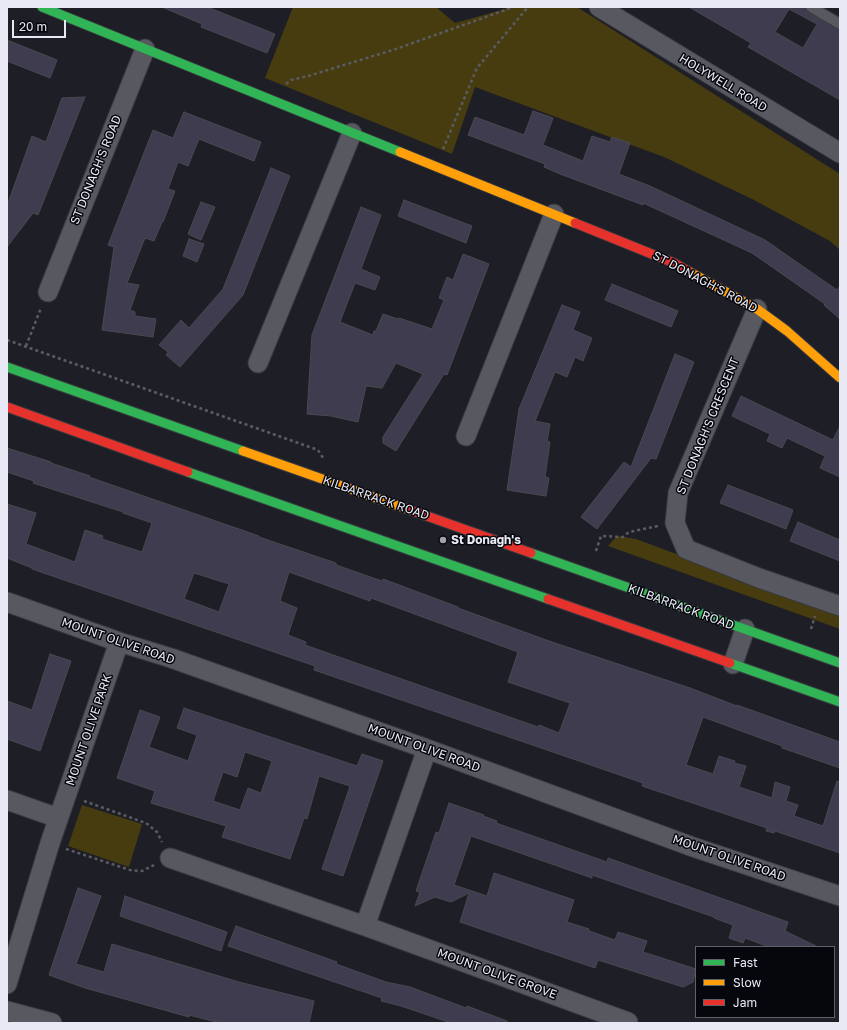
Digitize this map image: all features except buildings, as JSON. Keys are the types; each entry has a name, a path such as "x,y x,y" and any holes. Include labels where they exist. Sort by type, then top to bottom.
{"street":[{"name":"ST DONAGH'S ROAD","path":"42,7 674,263 756,309 787,331 840,378"},
{"name":"HOLYWELL ROAD","path":"605,9 840,153"},
{"name":"ST DONAGH'S ROAD","path":"48,292 144,49"},
{"path":"258,363 352,133"},
{"path":"466,436 554,214"},
{"name":"ST DONAGH'S CRESCENT","path":"756,309 678,493 675,523 686,549 759,578 840,606"},
{"name":"KILBARRACK ROAD","path":"7,367 840,663"},
{"path":"7,407 319,519 840,702"},
{"name":"MOUNT OLIVE ROAD","path":"7,602 119,642 171,658 427,749 693,847 840,896"},
{"name":"KILBARRACK ROAD","path":"732,664 745,629"},
{"name":"MOUNT OLIVE PARK","path":"7,984 58,818 119,642"},
{"path":"365,926 427,749"},
{"path":"7,800 58,818"},
{"name":"MOUNT OLIVE GROVE","path":"170,858 365,926 628,1022"},
{"path":"7,1011 52,1023"}],"lane":[{"path":"811,7 840,24"}],"path":[{"path":"270,100 291,80 393,50 514,7"},
{"path":"436,166 477,68 528,7"},
{"path":"26,346 48,292"},
{"path":"596,551 601,536 623,537 629,532 675,523"},
{"path":"811,629 817,610"},
{"path":"50,843 130,870 142,871 170,858 157,832 146,823 66,795"}],"shaded area":[{"path":"293,7 436,7 455,23 505,9 506,7 577,7 840,174 840,250 830,241 754,200 664,157 475,87 452,154 265,78"},
{"path":"617,536 636,539 840,615 840,629 608,546"},
{"path":"82,805 142,824 129,867 68,846"}],"traffic: fast":[{"path":"42,7 400,152"},
{"path":"7,367 243,451"},
{"path":"188,472 548,599"},
{"path":"531,553 840,663"},
{"path":"730,663 840,702"}],"traffic: slow":[{"path":"400,152 575,223"},
{"path":"688,271 757,309 787,331 840,378"},
{"path":"243,451 410,510"}],"traffic: jam":[{"path":"575,223 674,263 688,271"},
{"path":"7,407 188,472"},
{"path":"410,510 531,553"},
{"path":"548,599 730,663"}],"place":[{"name":"St Donagh's","path":"443,540"}]}
